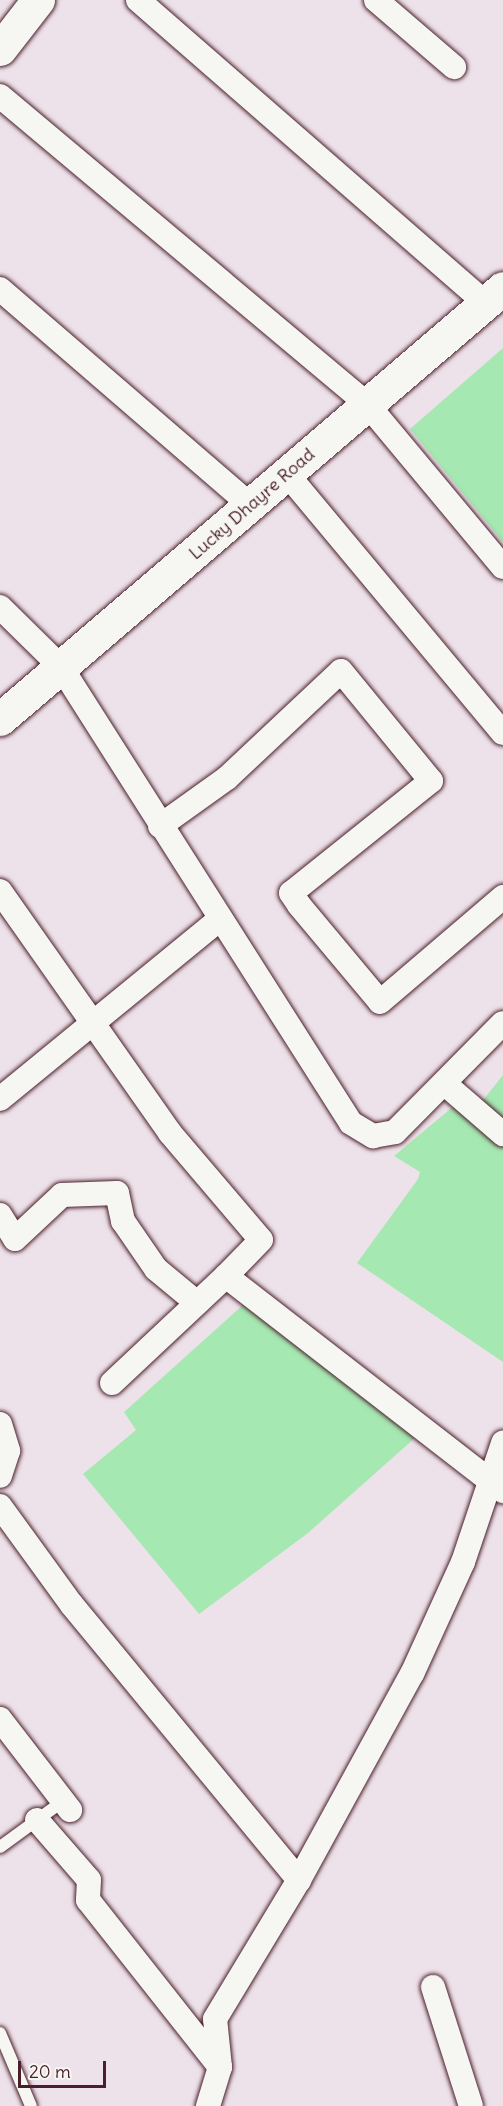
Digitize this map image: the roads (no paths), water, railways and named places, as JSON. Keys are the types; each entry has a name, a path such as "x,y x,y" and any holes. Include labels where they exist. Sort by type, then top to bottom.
{"main road":[{"path":"0,49 38,0"},
{"name":"Lucky Dhayre Road","path":"0,719 494,296"}],"street":[{"path":"138,0 494,296"},
{"path":"376,0 454,67"},
{"path":"0,96 367,404 503,567"},
{"path":"0,289 250,505"},
{"path":"287,474 503,733"},
{"path":"0,607 61,667 219,920 351,1123 374,1136 395,1132 503,1023"},
{"path":"160,826 227,778 341,671 431,781 291,893 380,1002 503,897"},
{"path":"0,891 170,1133 261,1240 112,1383"},
{"path":"0,1099 219,920"},
{"path":"445,1084 503,1134"},
{"path":"0,1215 15,1239 62,1196 117,1193 123,1221 156,1269 197,1303"},
{"path":"226,1276 495,1485"},
{"path":"0,1424 8,1451 0,1476"},
{"path":"208,2106 220,2067 215,2019 299,1880 412,1674 495,1485 503,1443"},
{"path":"0,1506 72,1605 299,1880"},
{"path":"0,1719 66,1805"},
{"path":"37,1820 89,1880 88,1900 220,2067"},
{"path":"433,1987 471,2106"}],"lane":[{"path":"0,1847 37,1820 66,1805"},
{"path":"0,2033 31,2106"}]}
